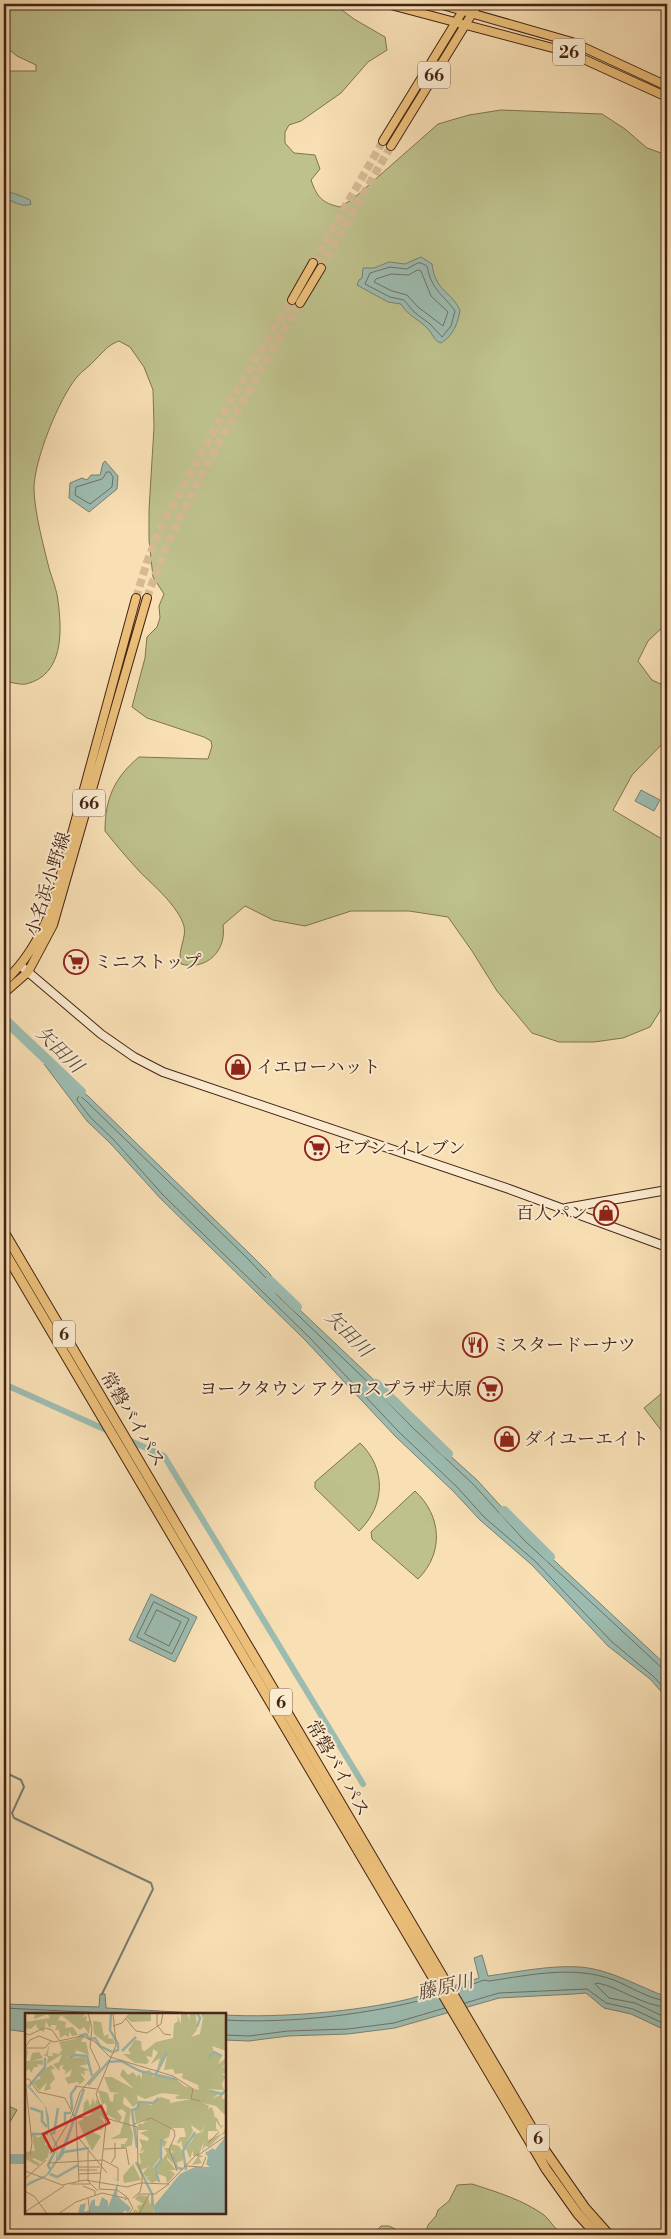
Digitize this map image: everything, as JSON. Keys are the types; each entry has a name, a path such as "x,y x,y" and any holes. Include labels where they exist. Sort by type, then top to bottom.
{"highway":[{"name":"6","path":"4,1225 5,1234"},
{"name":"常磐バイパス","path":"5,1234 124,1433 429,1962"},
{"name":"常磐バイパス","path":"4,1251 473,2035 546,2152 584,2208 609,2235"},
{"name":"常磐バイパス","path":"473,2035 546,2169 578,2214 596,2235"}],"main road":[{"name":"26","path":"387,4 568,52 667,97"},
{"name":"26","path":"439,4 465,7 473,13 492,20 572,42 667,86"},
{"name":"66","path":"391,146 478,4"},
{"name":"66","path":"383,141 465,7"},
{"path":"292,300 313,263"},
{"path":"300,303 321,268"},
{"name":"小名浜小野線","path":"4,982 21,966 36,942 52,907 136,598"},
{"name":"小名浜小野線","path":"4,993 28,972 54,925 147,598"}],"street":[{"path":"21,966 46,989 108,1038 148,1066 564,1208 667,1247"},
{"path":"564,1208 667,1190"}],"green space":[{"path":"4,4 334,4 354,19 385,37 387,50 368,62 341,93 301,121 289,125 285,132 285,143 294,153 315,155 320,169 311,180 316,191 324,201 340,207 354,198 438,124 469,115 501,110 602,114 625,129 647,148 667,155 667,623 648,641 638,661 652,680 667,687 667,739 632,775 613,810 667,842 667,1000 650,1027 623,1038 594,1042 559,1042 532,1033 497,991 448,917 409,911 351,911 305,926 273,920 245,906 223,925 222,943 213,957 199,965 181,964 180,954 185,931 177,911 105,831 109,799 117,781 139,757 208,759 212,746 211,741 204,737 147,718 132,707 145,658 147,637 157,627 160,618 159,606 164,594 153,577 149,540 154,427 153,390 144,367 130,347 119,341 106,348 79,375 70,387 48,431 35,478 34,490 38,519 58,601 60,638 54,662 48,671 38,679 26,684 4,681 4,71 36,71 36,65 17,56 4,45"},
{"path":"667,1389 667,1432 664,1434 644,1408"},
{"path":"360,1443 369,1453 375,1464 379,1487 378,1499 374,1510 368,1521 359,1531 315,1488 315,1482"},
{"path":"415,1491 431,1512 435,1523 436,1535 436,1546 432,1558 418,1579 372,1539 371,1532"},
{"path":"4,2104 17,2110 4,2129"},
{"path":"472,2184 509,2197 536,2210 544,2215 563,2235 425,2235 428,2225 436,2216 438,2210 449,2201 457,2185"},
{"path":"381,2226 389,2226 397,2230 398,2235 373,2235"}],"water":[{"path":"4,192 24,197 30,200 31,204 21,205 4,198"},
{"path":"421,257 432,264 436,280 460,310 454,329 449,337 441,343 437,341 428,329 407,312 401,304 388,302 357,285 362,278 363,268 374,268 389,262 405,264"},
{"path":"105,461 118,476 117,489 89,512 69,498 70,483 82,478 87,480 91,475 100,475"},
{"path":"641,790 660,800 654,811 635,801"},
{"path":"44,1064 88,1096 270,1274 281,1292 376,1382 416,1425 477,1480 528,1536 667,1666 667,1698 650,1679 608,1646 532,1565 480,1520 453,1491 395,1436 305,1340 160,1198 111,1144 87,1121"},
{"path":"151,1594 197,1617 175,1662 129,1640"},
{"path":"482,1955 488,1976 534,1969 580,1967 602,1971 624,1979 667,1997 667,2031 631,2014 604,2008 586,1993 499,1998 395,2028 348,2034 288,2036 249,2041 226,2040 226,2015 269,2016 317,2013 388,2004 479,1978 474,1958"},
{"path":"100,1994 105,1994 106,2008 195,2013 25,2013 25,2032 4,2029 4,2004 99,2007"}],"waterway":[{"name":"矢田川","path":"4,1019 81,1092"},
{"name":"矢田川","path":"270,1281 297,1307"},
{"path":"4,1384 164,1456 363,1784"},
{"name":"矢田川","path":"376,1384 448,1454"},
{"name":"矢田川","path":"504,1511 550,1557"},
{"path":"4,1772 21,1780 24,1787 12,1813 14,1818 151,1883 153,1889 102,1994"},
{"path":"4,2159 25,2159"}],"tunnel":[{"path":"313,263 383,141"},
{"path":"321,268 391,146"},
{"path":"136,598 160,529 229,403 292,300"},
{"path":"147,598 178,521 216,447 300,303"}],"place":[{"name":"ミニストップ","path":"76,962"},
{"name":"イエローハット","path":"238,1067"},
{"name":"セブン-イレブン","path":"317,1148"},
{"name":"百人パン","path":"606,1213"},
{"name":"ミスタードーナツ","path":"475,1345"},
{"name":"ヨークタウン アクロスプラザ大原","path":"490,1389"},
{"name":"ダイユーエイト","path":"507,1439"}],"water label":[{"name":"藤原川","path":"445,1986"}]}
